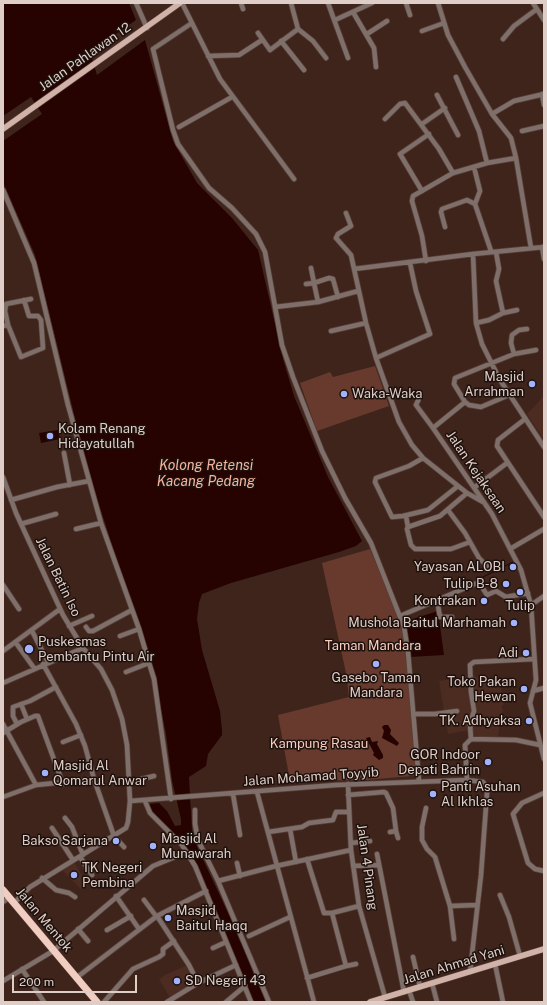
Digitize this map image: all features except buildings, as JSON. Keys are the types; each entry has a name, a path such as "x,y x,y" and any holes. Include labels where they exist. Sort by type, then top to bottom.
{"highway":[{"name":"Jalan Mentok","path":"3,890 9,901 97,1002"}],"main road":[{"name":"Jalan Pahlawan 12","path":"3,129 181,3"},
{"name":"Jalan Ahmad Yani","path":"370,1002 544,949"}],"street":[{"path":"136,3 147,28"},
{"path":"181,3 220,79 294,179"},
{"path":"240,3 243,9"},
{"path":"291,3 298,29 312,41 326,58"},
{"path":"328,3 348,58"},
{"path":"335,20 372,3"},
{"path":"406,3 410,15"},
{"path":"438,3 444,23 458,54 492,114 510,136 516,158 532,248"},
{"path":"533,3 544,20"},
{"path":"503,39 514,26 537,9"},
{"path":"353,12 374,48 376,67"},
{"path":"366,34 388,21"},
{"path":"192,23 152,49 173,130 178,144 209,188 232,208 256,234 264,252 282,345 315,435 345,498 371,543 400,616 408,652 419,781"},
{"path":"422,31 444,23"},
{"path":"258,33 270,50 298,29"},
{"path":"208,56 239,55 262,40"},
{"path":"281,41 304,70"},
{"path":"456,77 479,131 487,163"},
{"path":"492,114 514,101 543,94 544,105"},
{"path":"437,95 458,135"},
{"path":"179,127 232,97"},
{"path":"385,118 400,104 405,103 429,134 453,173"},
{"path":"422,124 445,108"},
{"path":"522,131 544,126"},
{"path":"422,191 400,154 429,134"},
{"path":"426,261 422,236 412,199 413,196 453,173 487,163 516,158"},
{"path":"474,167 480,191 475,204"},
{"path":"3,190 34,263 69,409 89,481 101,523 139,630 149,663 156,695 173,799 130,801"},
{"path":"446,227 441,212 442,209 467,200 475,204 499,269 496,281 503,313"},
{"path":"346,213 351,226 338,234 336,238 351,256 358,291 376,358 399,422 412,445 423,458 458,486 485,503"},
{"path":"354,269 472,254 543,247 544,259"},
{"path":"472,254 476,323 490,363 544,447"},
{"path":"376,358 430,334 416,290 410,263"},
{"path":"311,268 318,302"},
{"path":"306,284 332,278 338,297"},
{"path":"275,307 318,302 358,291"},
{"path":"24,300 29,316 39,317 44,347 36,352 21,356 5,325 6,304 24,300 31,299"},
{"path":"476,323 490,320 503,313 517,310"},
{"path":"331,331 366,323"},
{"path":"514,354 511,343 512,335 519,330 527,329"},
{"path":"510,395 481,407 468,405 454,384 455,378 514,354 536,350"},
{"path":"420,396 416,405 433,428"},
{"name":"Jalan Kejaksaan","path":"465,402 433,428 485,503 521,570 531,605 536,680 530,703 544,758"},
{"path":"525,419 497,443 497,446 507,464 544,517"},
{"path":"64,453 70,485"},
{"path":"423,458 409,466 376,478 375,482 389,514 392,517 406,516 428,510 458,486"},
{"path":"475,487 507,464"},
{"name":"Jalan Batin Iso","path":"3,477 21,524 60,610 83,648 94,660 107,679 118,706 127,745 130,801 127,826 82,856 42,878 9,901"},
{"path":"11,500 89,481"},
{"path":"408,527 433,520 448,510 468,493"},
{"path":"448,510 479,558 487,566"},
{"path":"21,524 56,514"},
{"path":"406,516 408,527 407,530 411,544 415,549 452,549 470,542"},
{"path":"76,529 101,523"},
{"path":"510,549 544,529"},
{"path":"400,616 477,583 480,584 487,595 496,591 506,597 528,593"},
{"path":"3,585 19,609"},
{"path":"531,605 544,596"},
{"path":"437,600 440,617 452,617"},
{"path":"3,651 60,610"},
{"path":"86,627 89,631 93,631 132,610"},
{"path":"69,626 92,616"},
{"path":"120,636 139,630"},
{"path":"32,631 48,662"},
{"path":"16,642 34,668"},
{"path":"3,682 83,648"},
{"path":"471,739 470,724 474,707 471,692 470,664 474,662 534,659"},
{"path":"126,672 149,663"},
{"path":"43,664 81,735 94,779 114,836 124,847"},
{"path":"17,724 13,716 12,708 56,687"},
{"path":"533,691 544,688"},
{"path":"21,704 27,719"},
{"path":"414,714 435,714 457,711"},
{"path":"5,731 27,719 35,716 38,718 63,784"},
{"path":"3,724 5,731 36,785"},
{"path":"63,742 81,735"},
{"path":"466,780 465,745 471,739 516,740 540,745"},
{"path":"129,782 154,776"},
{"path":"3,797 36,785 63,784 94,779"},
{"name":"Jalan Mohamad Toyyib","path":"173,799 348,784 419,781 481,781 486,786 481,875 470,972"},
{"name":"Jalan 4 Pinang","path":"348,784 351,850 359,906 385,997"},
{"path":"257,792 314,1002"},
{"path":"348,795 386,793 393,808 398,838"},
{"path":"544,793 522,803 513,814 528,863 535,869 544,871"},
{"path":"232,794 240,835"},
{"path":"145,801 150,813 187,852 195,866 251,1002"},
{"path":"426,808 422,827 422,840 427,849 435,857 450,906 454,939"},
{"path":"195,810 195,827 198,840 218,882 269,1002"},
{"path":"268,832 306,826 309,823 333,820 336,812 349,812"},
{"path":"65,818 72,827 82,856 92,875"},
{"path":"52,828 74,860"},
{"path":"290,829 296,862"},
{"path":"390,832 396,831"},
{"path":"351,843 370,841"},
{"path":"218,882 276,866 351,850"},
{"path":"3,981 53,951 116,896 157,864 187,852"},
{"path":"377,854 406,991 413,1002"},
{"path":"307,859 323,912 326,914 359,906"},
{"path":"237,863 240,876"},
{"path":"353,866 379,865"},
{"path":"42,878 56,890 69,893 75,897"},
{"path":"76,978 157,916 206,891"},
{"path":"500,895 509,917 520,956"},
{"path":"116,896 139,929"},
{"path":"144,900 174,941 198,983"},
{"path":"450,906 477,905"},
{"path":"332,913 346,966"},
{"path":"107,930 131,916"},
{"path":"249,936 290,917"},
{"path":"78,929 88,941"},
{"path":"104,1002 133,969 159,957 163,954 163,949 174,941"},
{"path":"213,948 226,942"},
{"path":"413,957 420,987"},
{"path":"307,978 356,964"},
{"path":"495,964 503,1002"},
{"path":"167,1002 198,983 236,965"},
{"path":"22,969 44,1002"},
{"path":"432,983 437,1002"},
{"path":"226,1002 245,986"}],"shaded area":[{"path":"544,396 544,440 527,414"},
{"path":"471,676 477,677 493,687 501,686 504,705 502,705 503,713 501,716 498,737 474,736 470,730 448,734 439,681"},
{"name":"TK Negeri Pembina","path":"74,862 88,885 81,889 61,869"},
{"name":"SD Negeri 43","path":"187,965 195,983 170,998 159,979"}],"green space":[{"name":"Waka-Waka","path":"375,366 389,406 317,431 300,383 330,372 333,377"},
{"name":"Taman Mandara","path":"370,549 397,612 406,647 416,774 413,776 365,780 290,781 278,715 349,697 346,673 322,563"}],"water":[{"name":"Kolong Retensi Kacang Pedang","path":"3,3 129,3 136,20 90,52 97,75 145,40 173,141 197,183 232,218 258,250 283,359 294,396 328,477 362,541 356,546 339,552 231,583 202,594 199,603 197,619 202,650 220,711 222,735 208,754 206,766 189,777 192,831 198,849 238,934 266,1002 254,1002 202,879 184,847 151,810 148,804 159,803 167,811 175,826 181,825 155,679 87,467 35,255 3,182 3,141 42,114 31,97 3,116"},
{"name":"Kolam Renang Hidayatullah","path":"58,430 60,439 41,443 39,433"},
{"path":"438,611 444,655 410,657 403,622"},
{"path":"384,725 388,725 391,730 390,734 399,743 397,746 382,738 384,731 382,727"},
{"path":"370,737 372,742 378,741 377,744 383,755 383,758 379,760 373,755 374,753 366,738"}],"waterway":[{"path":"475,581 515,561"}],"place":[{"name":"Masjid Arrahman","path":"532,384"},
{"name":"Waka-Waka","path":"344,394"},
{"name":"Kolam Renang Hidayatullah","path":"50,436"},
{"name":"Yayasan ALOBI","path":"513,567"},
{"name":"Tulip B-8","path":"506,584"},
{"name":"Tulip","path":"520,592"},
{"name":"Kontrakan","path":"484,601"},
{"name":"Mushola Baitul Marhamah","path":"514,623"},
{"name":"Puskesmas Pembantu Pintu Air","path":"29,649"},
{"name":"Adi","path":"526,653"},
{"name":"Gasebo Taman Mandara","path":"376,664"},
{"name":"Toko Pakan Hewan","path":"524,689"},
{"name":"TK. Adhyaksa","path":"529,721"},
{"name":"GOR Indoor Depati Bahrin","path":"488,762"},
{"name":"Masjid Al Qomarul Anwar","path":"45,773"},
{"name":"Panti Asuhan Al Ikhlas","path":"433,794"},
{"name":"Bakso Sarjana","path":"116,841"},
{"name":"Masjid Al Munawarah","path":"153,846"},
{"name":"TK Negeri Pembina","path":"74,875"},
{"name":"Masjid Baitul Haqq","path":"168,918"},
{"name":"SD Negeri 43","path":"177,981"}],"park label":[{"name":"Kampung Rasau","path":"319,744"}]}
